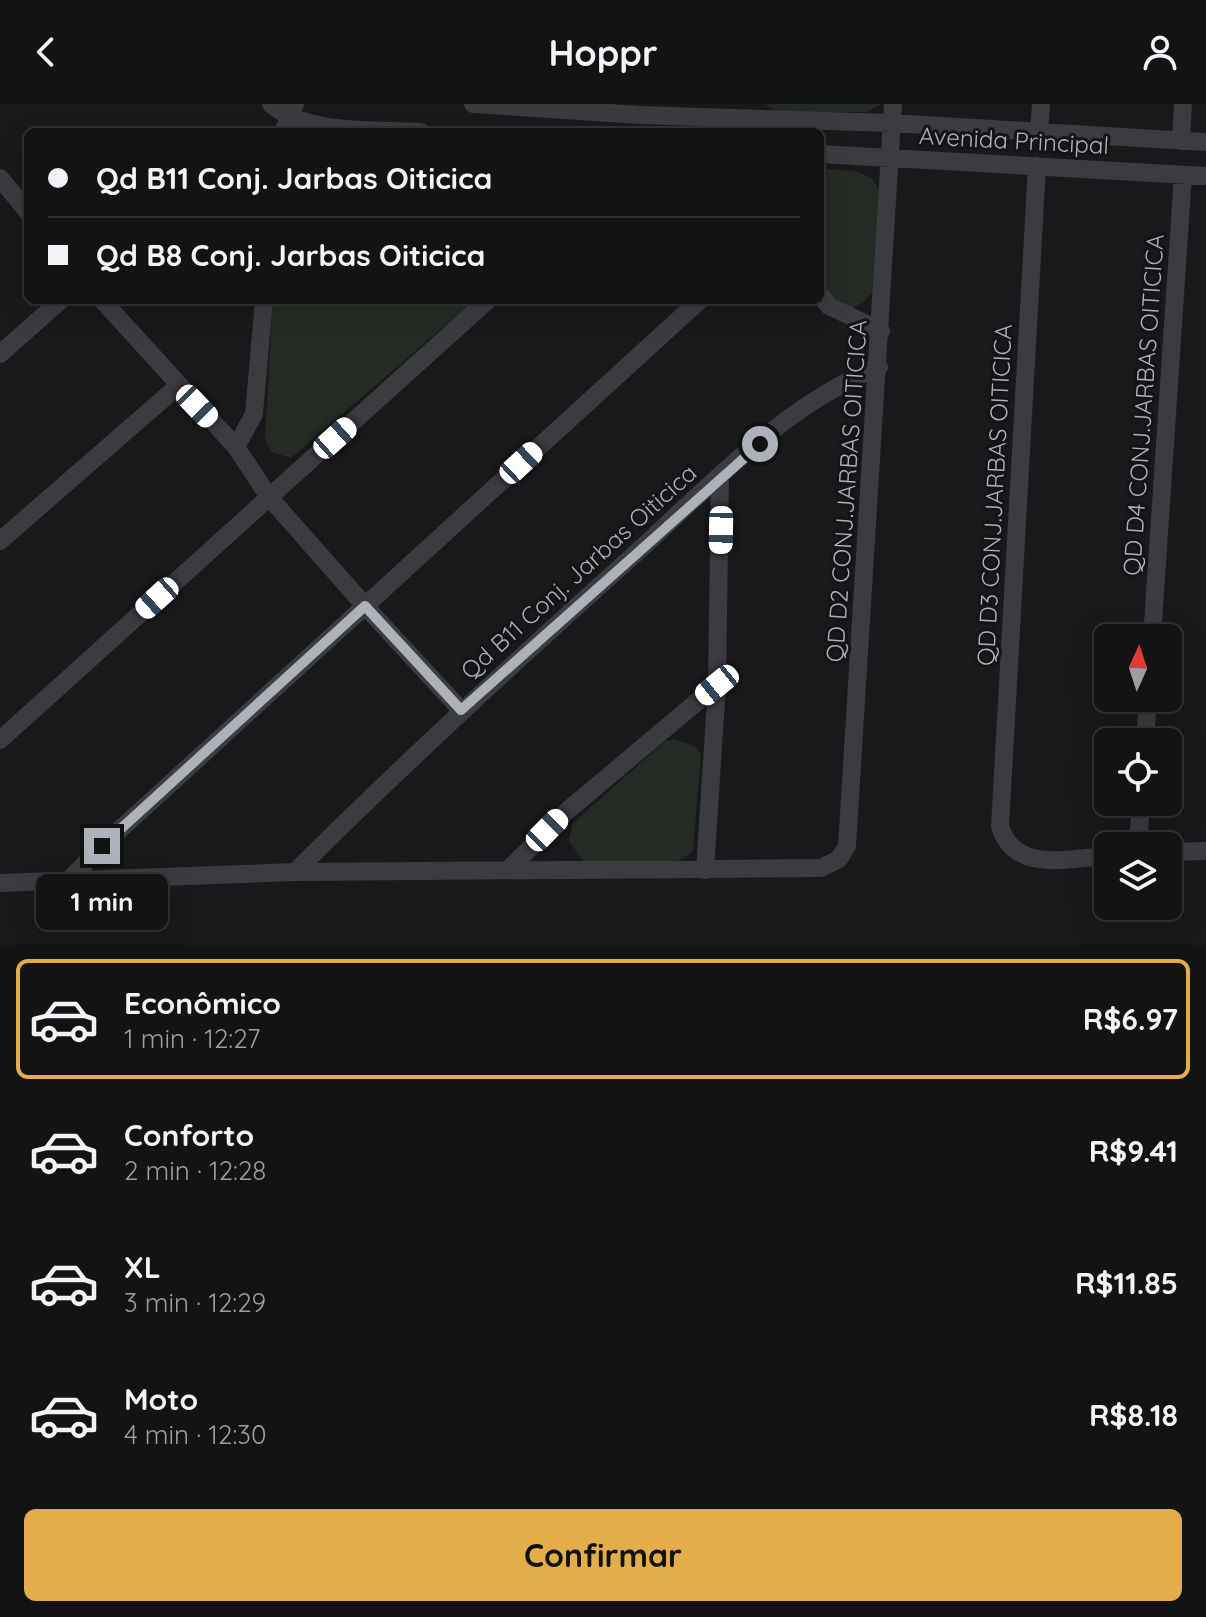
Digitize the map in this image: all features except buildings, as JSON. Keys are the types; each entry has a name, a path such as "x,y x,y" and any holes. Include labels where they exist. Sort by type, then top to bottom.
{"street":[{"path":"271,104 289,118 323,125 365,128"},
{"name":"Avenida Principal","path":"473,104 892,113 1039,132 1206,142"},
{"path":"1039,132 1041,104"},
{"path":"1181,141 1183,104"},
{"name":"QD D2 CONJ.JARBAS OITICICA","path":"705,870 821,868 839,859 847,846 879,367 892,113"},
{"name":"Avenida Principal","path":"824,154 1206,176"},
{"name":"QD D3 CONJ.JARBAS OITICICA","path":"1037,166 1000,826 1011,849 1033,860 1094,857"},
{"name":"QD D4 CONJ.JARBAS OITICICA","path":"1153,624 1183,175"},
{"path":"0,178 24,207"},
{"path":"824,300 829,306 881,331"},
{"path":"0,354 56,304"},
{"path":"106,304 236,447 269,497 461,710"},
{"path":"236,447 254,414 264,304"},
{"path":"0,740 484,304"},
{"path":"68,881 102,846 696,304"},
{"name":"Qd B11 Conj. Jarbas Oiticica","path":"295,872 461,710 720,477 819,395 879,367"},
{"path":"0,541 178,386"},
{"path":"0,883 295,872 705,870 717,685 720,477"},
{"path":"509,869 567,811 717,685"},
{"path":"1182,852 1206,851"}],"shaded area":[{"path":"766,104 881,104 867,112 775,112"},
{"path":"824,169 862,174 875,183 879,191 872,293 858,306 840,305 824,293"},
{"path":"273,304 470,304 291,458 271,452 265,439"},
{"path":"675,739 694,746 701,754 693,851 677,862 584,862 569,841 572,824 665,741"}],"route":[{"path":"102,846 365,606 461,710 760,444"}]}
